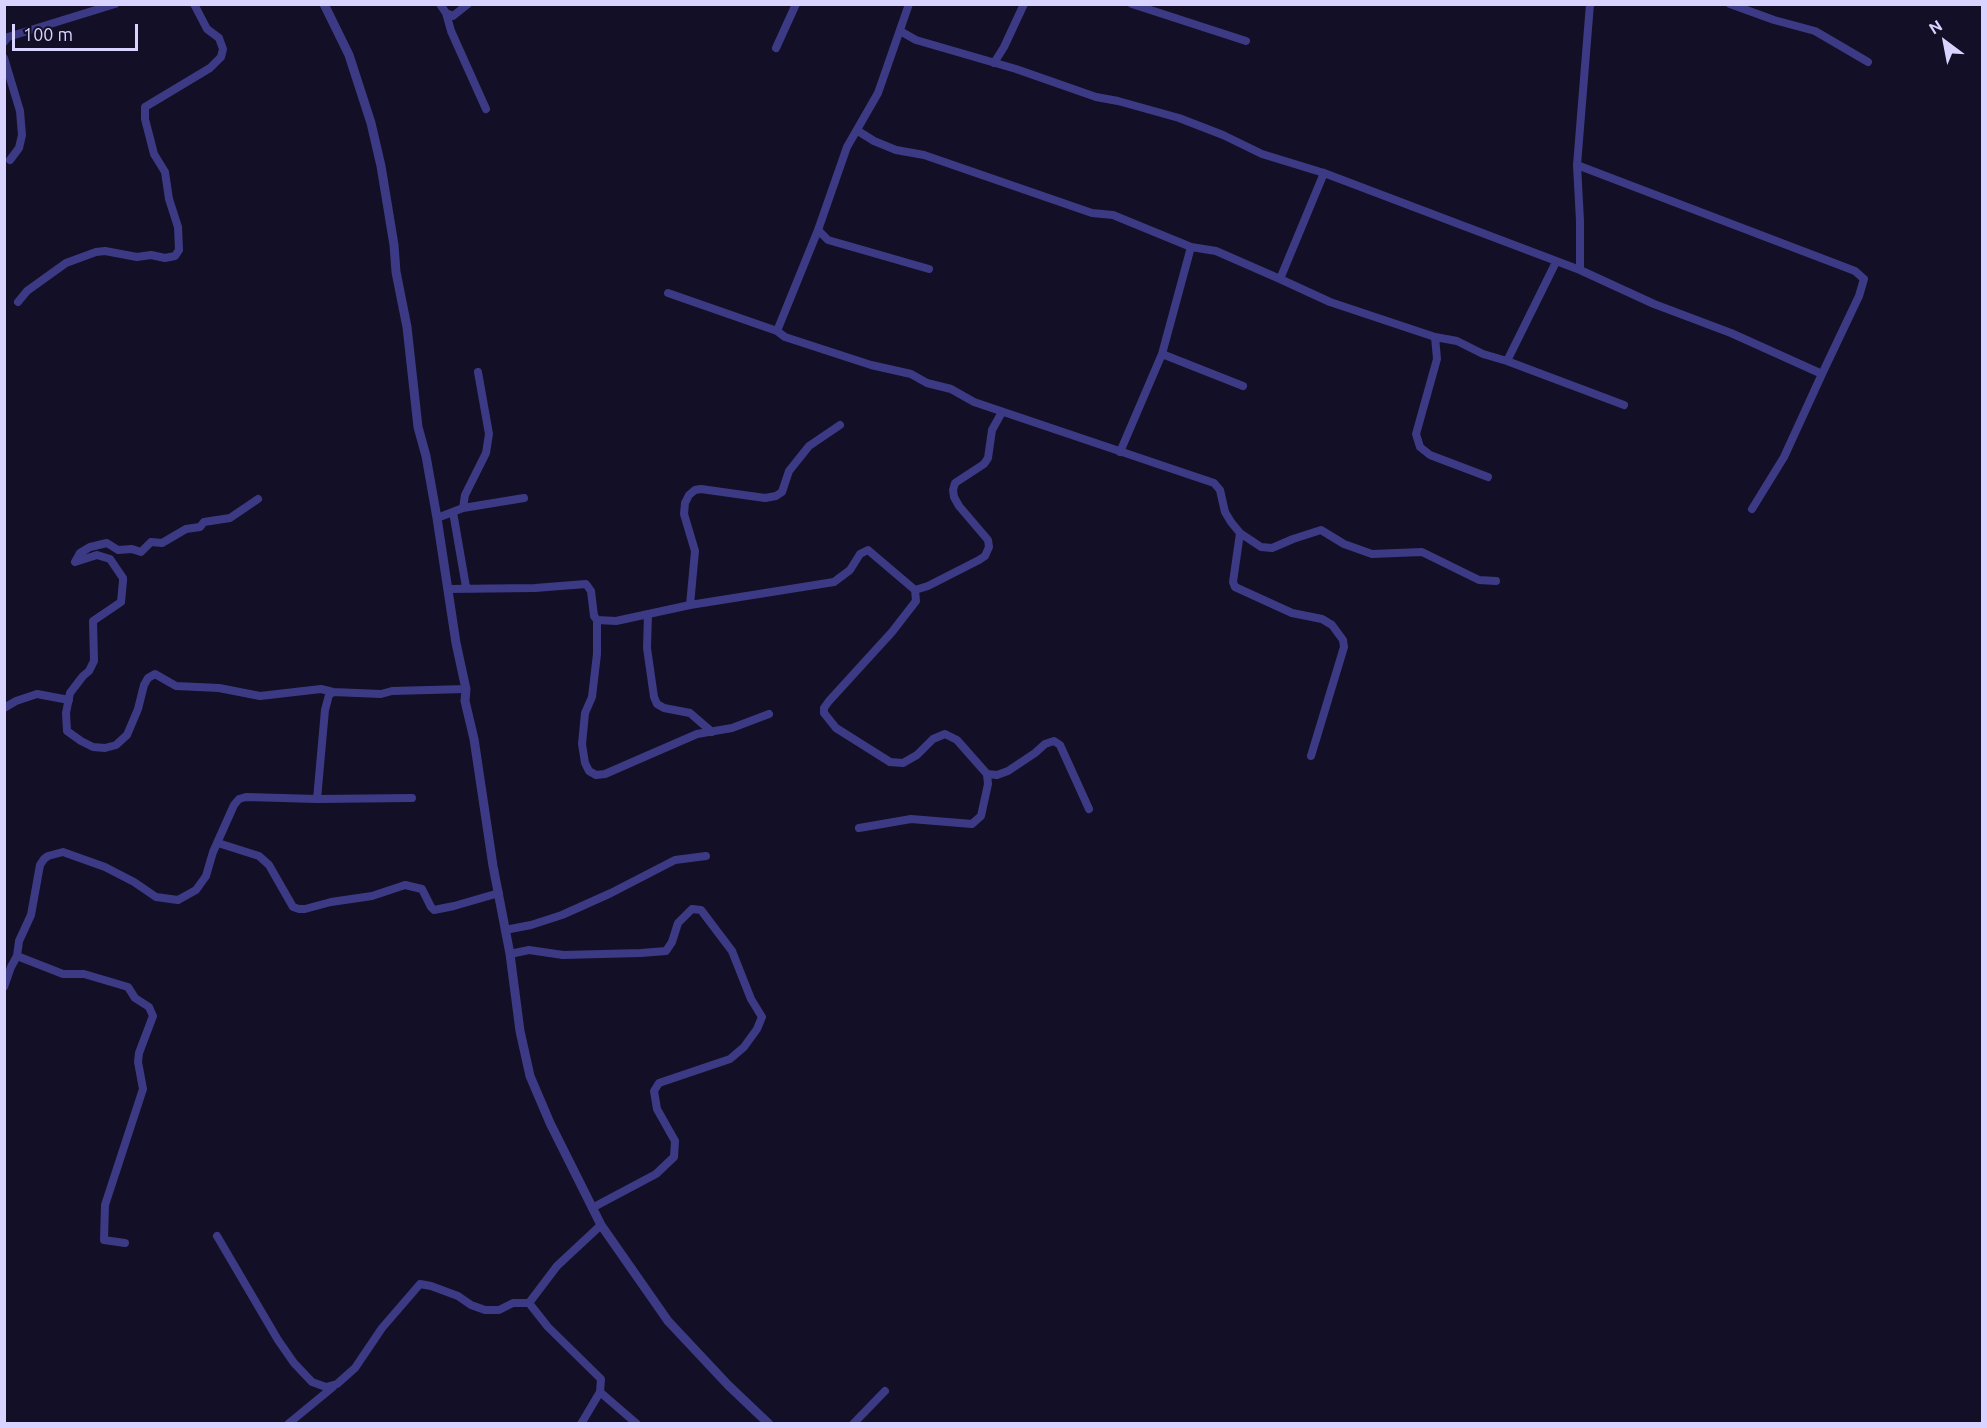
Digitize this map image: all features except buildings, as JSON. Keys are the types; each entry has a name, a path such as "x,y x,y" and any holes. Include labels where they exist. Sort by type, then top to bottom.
{"street":[{"path":"4,42 8,37 115,4"},
{"path":"18,302 27,291 66,263 96,252 105,251 137,257 152,255 165,258 175,256 179,250 178,226 169,199 165,172 154,154 145,119 145,107 210,68 221,57 223,49 219,38 207,29 194,4"},
{"path":"324,4 349,55 371,123 381,165 396,272 407,327 414,403 437,518 456,642 466,689 465,701 474,739 510,954 520,1031 530,1076 550,1124 601,1225 668,1321 728,1385 769,1424"},
{"path":"440,4 486,109"},
{"path":"446,14 453,16 468,4"},
{"path":"776,48 796,4"},
{"path":"777,331 818,230 847,147 878,93 909,4"},
{"path":"994,63 1024,4"},
{"path":"1132,4 1246,41"},
{"path":"1580,270 1577,165 1590,4"},
{"path":"1730,4 1774,21 1815,31 1868,62"},
{"path":"900,32 916,40 1061,84 1096,97 1172,115 1262,154 1324,173 1580,270 1654,304 1721,328 1822,374"},
{"path":"4,58 16,94 22,129 19,148 10,160"},
{"path":"858,131 896,150 924,155 1092,213 1113,215 1191,248 1216,251 1330,302 1435,337 1457,341 1483,354 1624,405"},
{"path":"1577,165 1855,272 1864,279 1859,296 1784,458 1752,509"},
{"path":"1280,279 1324,173"},
{"path":"818,230 828,240 929,269"},
{"path":"1120,453 1162,354 1191,248"},
{"path":"1507,361 1556,262"},
{"path":"668,293 777,331 785,338 871,365 911,374 927,383 951,389 974,402 1214,483 1220,490 1225,512 1240,533 1261,547 1272,548 1293,538 1321,530 1344,544 1372,554 1422,552 1479,580 1496,581"},
{"path":"1435,337 1437,359 1416,434 1420,447 1430,455 1488,477"},
{"path":"1162,354 1243,386"},
{"path":"463,508 465,495 486,453 489,434 478,372"},
{"path":"915,590 928,586 979,560 989,547 988,540 959,506 953,490 955,483 984,464 988,458 992,430 1002,412"},
{"path":"690,606 695,558 684,514 685,503 689,495 701,489 765,498 776,496 782,492 789,471 809,446 840,424"},
{"path":"437,518 463,508 524,498"},
{"path":"258,499 230,518 204,522 200,527 186,529 162,543 151,542 141,552 132,549 118,550 107,543 90,547 80,553 75,561 97,555 110,559 123,581 121,602 93,621 94,661 89,671 70,693 66,713 67,731 93,747 105,748 116,745 127,735 138,709 144,685 148,678 155,674 176,686 219,688 260,696 321,689 333,692 381,694 392,691 466,689"},
{"path":"453,512 466,587"},
{"path":"1240,533 1233,582 1235,587 1292,613 1322,619 1332,625 1343,640 1344,647 1311,756"},
{"path":"597,620 616,621 834,582 850,570 860,554 868,550 915,590 916,601 909,613 824,708 824,713 836,728 890,762 903,763 917,755 933,739 945,734 957,740 987,774 997,775 1008,771 1045,744 1054,741 1060,745 1089,809"},
{"path":"448,589 535,588 586,584 591,591 594,616 597,620 597,654 592,697 585,713 582,744 585,763 589,771 596,775 604,774 697,734 732,728 769,714"},
{"path":"648,614 647,648 657,704 664,708 690,713 712,732"},
{"path":"317,799 325,710 328,695 333,692"},
{"path":"4,708 37,694 69,700"},
{"path":"859,828 911,819 972,824 981,816 986,801 987,774"},
{"path":"4,987 17,956 19,941 31,915 40,865 48,856 63,852 124,877 156,897 173,901 196,890 206,876 234,805 239,799 246,797 412,798"},
{"path":"218,843 259,856 269,865 293,907 299,909 372,896 405,885 422,889 434,910 499,893"},
{"path":"505,930 562,915 675,860 706,856"},
{"path":"510,954 529,950 563,955 666,951 672,942 678,923 692,909 701,910 732,951 751,999 762,1017 757,1029 744,1047 730,1059 659,1083 654,1091 657,1109 675,1142 674,1157 656,1174 592,1208"},
{"path":"17,956 63,974 84,974 128,987 135,998 149,1007 153,1016 139,1053 142,1089 105,1204 104,1240 125,1243"},
{"path":"530,1303 557,1266 601,1225"},
{"path":"217,1236 294,1363 312,1382 326,1387 337,1384"},
{"path":"288,1424 355,1368 382,1328 420,1284 451,1293 485,1310 499,1310 513,1303 530,1303"},
{"path":"530,1303 548,1327 601,1379 600,1392 581,1424"},
{"path":"853,1424 885,1391"},
{"path":"600,1392 637,1424"}]}
